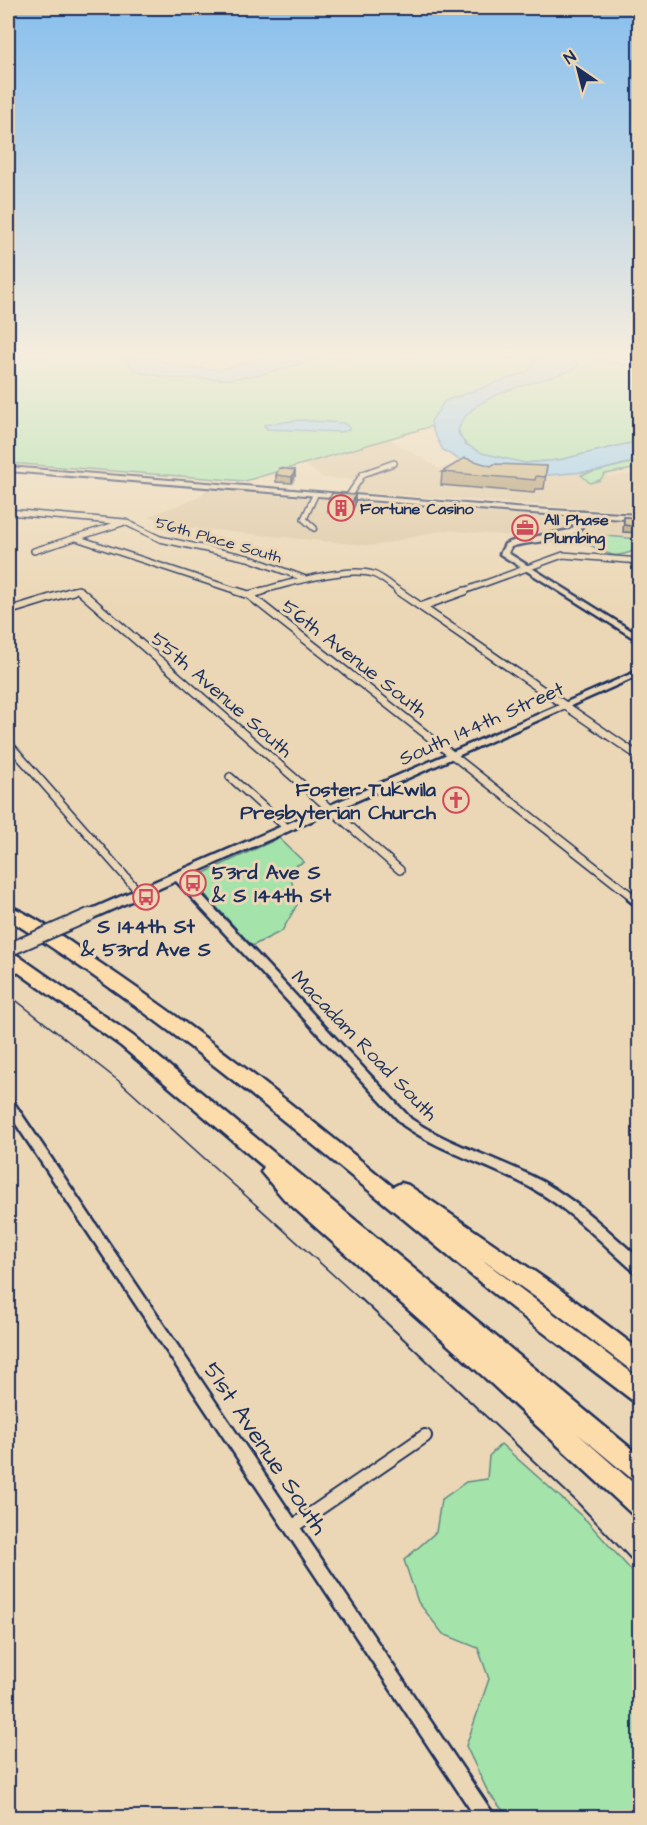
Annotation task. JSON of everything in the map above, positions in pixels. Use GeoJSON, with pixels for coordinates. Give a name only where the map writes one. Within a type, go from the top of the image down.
{"type":"FeatureCollection","features":[{"type":"Feature","properties":{"kind":"highway"},"geometry":{"type":"LineString","coordinates":[[8,912],[52,938],[160,1014],[306,1126],[476,1266],[639,1393]]}},
{"type":"Feature","properties":{"kind":"highway"},"geometry":{"type":"LineString","coordinates":[[8,957],[128,1041],[639,1471]]}},
{"type":"Feature","properties":{"kind":"highway"},"geometry":{"type":"LineString","coordinates":[[217,1115],[291,1193],[492,1370],[639,1506]]}},
{"type":"Feature","properties":{"kind":"highway"},"geometry":{"type":"LineString","coordinates":[[306,1126],[546,1292],[639,1364]]}},
{"type":"Feature","properties":{"kind":"main road"},"geometry":{"type":"LineString","coordinates":[[8,469],[315,495],[639,518]]}},
{"type":"Feature","properties":{"kind":"street"},"geometry":{"type":"LineString","coordinates":[[348,497],[363,474],[394,462]]}},
{"type":"Feature","properties":{"kind":"street"},"geometry":{"type":"LineString","coordinates":[[314,528],[304,519],[315,495]]}},
{"type":"Feature","properties":{"kind":"street"},"geometry":{"type":"LineString","coordinates":[[8,512],[125,522]]}},
{"type":"Feature","properties":{"kind":"street"},"geometry":{"type":"LineString","coordinates":[[581,514],[580,526],[573,531],[518,541],[508,546],[504,552],[526,569],[639,640]]}},
{"type":"Feature","properties":{"kind":"street"},"geometry":{"type":"LineString","coordinates":[[34,551],[125,522]]}},
{"type":"Feature","properties":{"kind":"street","name":"56th Place South"},"geometry":{"type":"LineString","coordinates":[[125,522],[160,539],[248,558],[308,580]]}},
{"type":"Feature","properties":{"kind":"street","name":"56th Avenue South"},"geometry":{"type":"LineString","coordinates":[[76,538],[249,596],[639,903]]}},
{"type":"Feature","properties":{"kind":"street"},"geometry":{"type":"LineString","coordinates":[[423,606],[558,556],[639,561]]}},
{"type":"Feature","properties":{"kind":"street"},"geometry":{"type":"LineString","coordinates":[[249,596],[280,584],[368,572],[381,577],[639,757]]}},
{"type":"Feature","properties":{"kind":"street"},"geometry":{"type":"LineString","coordinates":[[8,612],[78,589]]}},
{"type":"Feature","properties":{"kind":"street","name":"55th Avenue South"},"geometry":{"type":"LineString","coordinates":[[78,589],[400,870]]}},
{"type":"Feature","properties":{"kind":"street","name":"South 144th Street"},"geometry":{"type":"LineString","coordinates":[[8,950],[639,672]]}},
{"type":"Feature","properties":{"kind":"street"},"geometry":{"type":"LineString","coordinates":[[8,742],[139,892]]}},
{"type":"Feature","properties":{"kind":"street"},"geometry":{"type":"LineString","coordinates":[[230,777],[287,828]]}},
{"type":"Feature","properties":{"kind":"street","name":"Macadam Road South"},"geometry":{"type":"LineString","coordinates":[[178,876],[407,1122],[427,1137],[461,1154],[524,1178],[551,1194],[639,1268]]}},
{"type":"Feature","properties":{"kind":"street","name":"51st Avenue South"},"geometry":{"type":"LineString","coordinates":[[8,1103],[487,1818]]}},
{"type":"Feature","properties":{"kind":"street"},"geometry":{"type":"LineString","coordinates":[[292,1527],[425,1436]]}},
{"type":"Feature","properties":{"kind":"shaded area"},"geometry":{"type":"Polygon","coordinates":[[[370,443],[396,443],[440,469],[463,462],[576,474],[597,471],[609,477],[639,473],[639,512],[358,492],[362,480],[324,478],[303,463],[370,443]]]}},
{"type":"Feature","properties":{"kind":"shaded area"},"geometry":{"type":"Polygon","coordinates":[[[205,490],[568,519],[571,520],[572,527],[526,537],[445,530],[373,546],[183,527],[149,516],[200,497],[205,490]]]}},
{"type":"Feature","properties":{"kind":"shaded area"},"geometry":{"type":"Polygon","coordinates":[[[588,521],[639,523],[639,546],[549,539],[577,533],[588,521]]]}},
{"type":"Feature","properties":{"kind":"green space"},"geometry":{"type":"Polygon","coordinates":[[[8,443],[374,443],[245,481],[8,463],[8,443]]]}},
{"type":"Feature","properties":{"kind":"green space"},"geometry":{"type":"Polygon","coordinates":[[[466,443],[630,443],[559,460],[525,463],[491,457],[474,450],[466,443]]]}},
{"type":"Feature","properties":{"kind":"green space"},"geometry":{"type":"Polygon","coordinates":[[[639,461],[639,468],[605,474],[600,480],[590,483],[581,475],[639,461]]]}},
{"type":"Feature","properties":{"kind":"green space"},"geometry":{"type":"Polygon","coordinates":[[[583,534],[639,539],[639,549],[614,555],[578,541],[549,539],[583,534]]]}},
{"type":"Feature","properties":{"kind":"green space"},"geometry":{"type":"Polygon","coordinates":[[[279,838],[304,862],[288,869],[298,903],[282,931],[252,946],[191,879],[279,838]]]}},
{"type":"Feature","properties":{"kind":"green space"},"geometry":{"type":"Polygon","coordinates":[[[501,1444],[587,1521],[639,1579],[639,1817],[508,1817],[488,1792],[466,1746],[489,1679],[478,1648],[443,1634],[418,1602],[404,1560],[436,1532],[441,1500],[466,1482],[487,1479],[489,1456],[501,1444]]]}},
{"type":"Feature","properties":{"kind":"water"},"geometry":{"type":"Polygon","coordinates":[[[439,443],[464,443],[482,453],[525,463],[559,460],[630,443],[639,443],[639,460],[597,471],[535,476],[463,462],[443,450],[439,443]]]}},
{"type":"Feature","properties":{"kind":"building"},"geometry":{"type":"Polygon","coordinates":[[[465,458],[491,466],[494,464],[547,466],[545,477],[536,476],[535,480],[442,472],[465,458]]]}},
{"type":"Feature","properties":{"kind":"building"},"geometry":{"type":"Polygon","coordinates":[[[279,468],[295,470],[292,477],[276,475],[279,468]]]}},
{"type":"Feature","properties":{"kind":"building"},"geometry":{"type":"Polygon","coordinates":[[[332,493],[355,495],[351,505],[328,502],[332,493]]]}},
{"type":"Feature","properties":{"kind":"building"},"geometry":{"type":"Polygon","coordinates":[[[624,517],[639,518],[639,527],[624,525],[624,517]]]}},
{"type":"Feature","properties":{"kind":"tram line"},"geometry":{"type":"LineString","coordinates":[[8,994],[120,1082],[361,1300]]}},
{"type":"Feature","properties":{"kind":"tram line"},"geometry":{"type":"LineString","coordinates":[[360,1298],[575,1500],[640,1569]]}},
{"type":"Feature","properties":{"kind":"place","name":"Fortune Casino"},"geometry":{"type":"Point","coordinates":[341,508]}},
{"type":"Feature","properties":{"kind":"place","name":"All Phase Plumbing"},"geometry":{"type":"Point","coordinates":[525,528]}},
{"type":"Feature","properties":{"kind":"place","name":"Foster Tukwila Presbyterian Church"},"geometry":{"type":"Point","coordinates":[456,800]}},
{"type":"Feature","properties":{"kind":"place","name":"53rd Ave S & S 144th St"},"geometry":{"type":"Point","coordinates":[193,883]}},
{"type":"Feature","properties":{"kind":"place","name":"S 144th St & 53rd Ave S"},"geometry":{"type":"Point","coordinates":[146,897]}}]}
